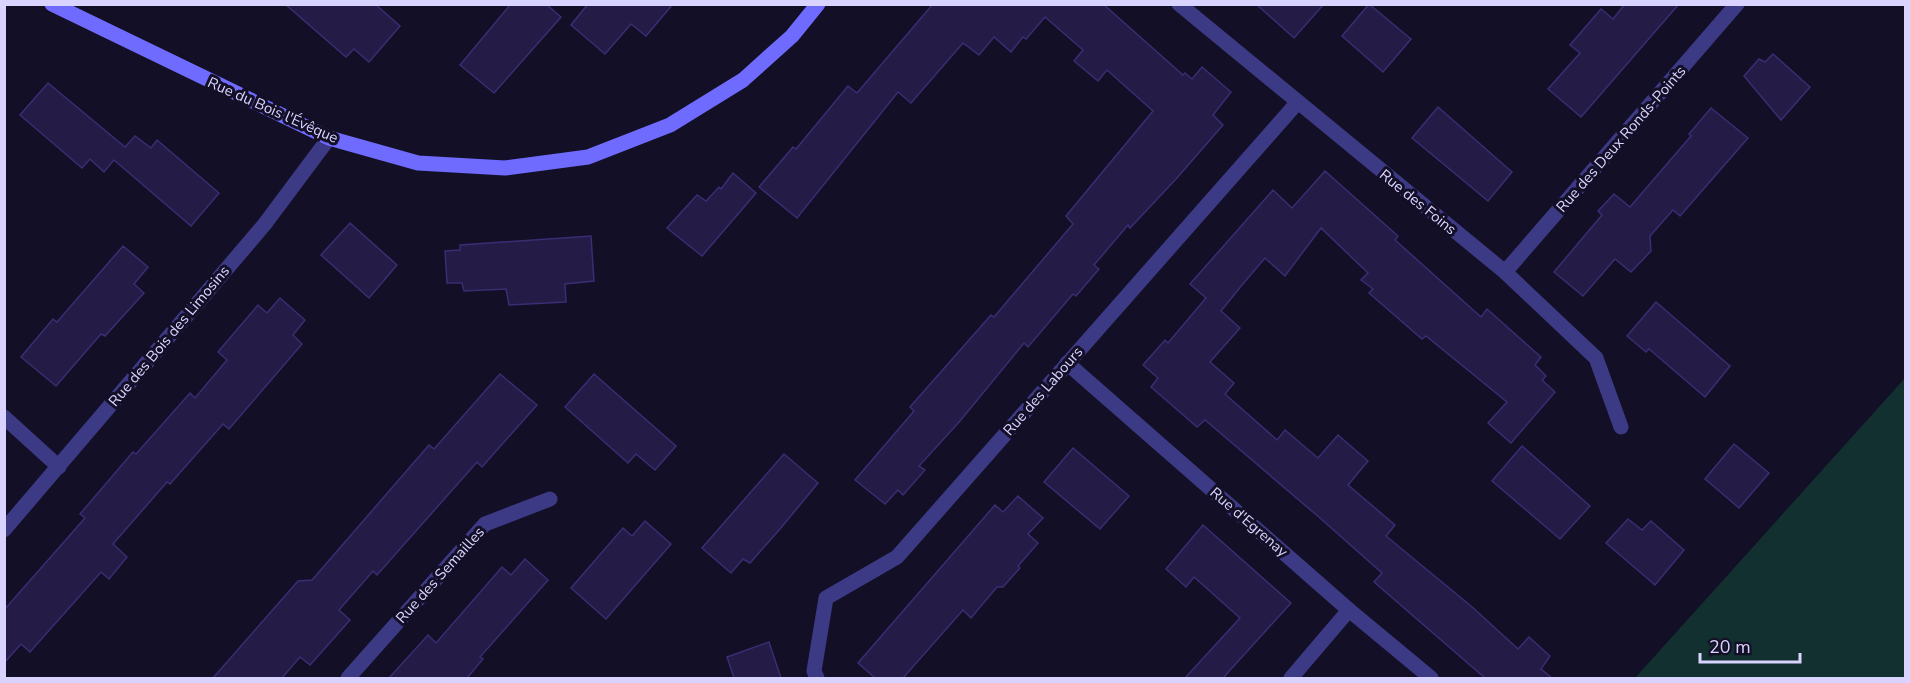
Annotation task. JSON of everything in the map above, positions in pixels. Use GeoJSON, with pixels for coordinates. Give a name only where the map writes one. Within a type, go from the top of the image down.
{"type":"FeatureCollection","features":[{"type":"Feature","properties":{"kind":"street","name":"Rue du Bois l'Évêque"},"geometry":{"type":"LineString","coordinates":[[52,4],[329,138],[418,163],[505,168],[588,157],[670,125],[743,80],[792,36],[818,4]]}},
{"type":"Feature","properties":{"kind":"street","name":"Rue des Foins"},"geometry":{"type":"LineString","coordinates":[[1179,4],[1505,272],[1596,358],[1621,427]]}},
{"type":"Feature","properties":{"kind":"street","name":"Rue des Deux Ronds-Points"},"geometry":{"type":"LineString","coordinates":[[1505,272],[1737,4]]}},
{"type":"Feature","properties":{"kind":"street","name":"Rue des Labours"},"geometry":{"type":"LineString","coordinates":[[817,678],[814,671],[826,598],[897,557],[1297,103]]}},
{"type":"Feature","properties":{"kind":"street","name":"Rue des Bois des Limosins"},"geometry":{"type":"LineString","coordinates":[[4,530],[264,225],[329,138]]}},
{"type":"Feature","properties":{"kind":"street","name":"Rue d'Egrenay"},"geometry":{"type":"LineString","coordinates":[[1067,363],[1349,610],[1431,678]]}},
{"type":"Feature","properties":{"kind":"street"},"geometry":{"type":"LineString","coordinates":[[4,417],[59,467]]}},
{"type":"Feature","properties":{"kind":"street","name":"Rue des Semailles"},"geometry":{"type":"LineString","coordinates":[[348,678],[485,524],[550,499]]}},
{"type":"Feature","properties":{"kind":"street"},"geometry":{"type":"LineString","coordinates":[[1291,678],[1349,610]]}},
{"type":"Feature","properties":{"kind":"green space"},"geometry":{"type":"Polygon","coordinates":[[[1905,378],[1905,678],[1635,678],[1905,378]]]}},
{"type":"Feature","properties":{"kind":"building"},"geometry":{"type":"Polygon","coordinates":[[[285,4],[375,4],[400,26],[369,62],[354,49],[346,57],[285,4]]]}},
{"type":"Feature","properties":{"kind":"building"},"geometry":{"type":"Polygon","coordinates":[[[511,4],[546,4],[561,17],[494,93],[460,65],[511,4]]]}},
{"type":"Feature","properties":{"kind":"building"},"geometry":{"type":"Polygon","coordinates":[[[588,4],[673,4],[646,36],[631,24],[605,54],[571,25],[588,4]]]}},
{"type":"Feature","properties":{"kind":"building"},"geometry":{"type":"Polygon","coordinates":[[[933,4],[1103,4],[1183,75],[1185,73],[1192,79],[1202,67],[1231,92],[1213,115],[1223,125],[1130,228],[1128,225],[1094,265],[1099,269],[1076,296],[1073,294],[1028,347],[1024,343],[960,421],[919,466],[925,470],[903,495],[898,490],[885,504],[855,480],[914,411],[910,407],[991,315],[994,317],[1073,224],[1066,216],[1153,111],[1107,70],[1098,81],[1074,61],[1083,50],[1045,17],[1026,39],[1023,37],[1011,52],[994,37],[979,55],[963,43],[911,103],[898,92],[797,218],[759,187],[793,147],[796,149],[848,86],[857,93],[933,4]]]}},
{"type":"Feature","properties":{"kind":"building"},"geometry":{"type":"Polygon","coordinates":[[[1256,4],[1324,4],[1294,38],[1256,4]]]}},
{"type":"Feature","properties":{"kind":"building"},"geometry":{"type":"Polygon","coordinates":[[[1369,4],[1411,39],[1383,72],[1342,36],[1369,4]]]}},
{"type":"Feature","properties":{"kind":"building"},"geometry":{"type":"Polygon","coordinates":[[[1625,4],[1679,4],[1581,117],[1548,89],[1580,53],[1570,45],[1601,9],[1613,19],[1625,4]]]}},
{"type":"Feature","properties":{"kind":"building"},"geometry":{"type":"Polygon","coordinates":[[[1773,54],[1810,87],[1781,120],[1744,76],[1759,59],[1765,62],[1773,54]]]}},
{"type":"Feature","properties":{"kind":"building"},"geometry":{"type":"Polygon","coordinates":[[[48,83],[125,147],[135,136],[151,148],[157,140],[219,193],[191,226],[114,160],[104,172],[90,159],[82,168],[20,115],[48,83]]]}},
{"type":"Feature","properties":{"kind":"building"},"geometry":{"type":"Polygon","coordinates":[[[1438,107],[1512,172],[1488,201],[1412,138],[1438,107]]]}},
{"type":"Feature","properties":{"kind":"building"},"geometry":{"type":"Polygon","coordinates":[[[1711,108],[1748,138],[1680,216],[1673,210],[1650,236],[1651,251],[1631,272],[1615,259],[1583,296],[1554,272],[1602,215],[1598,211],[1614,194],[1630,207],[1691,136],[1689,134],[1711,108]]]}},
{"type":"Feature","properties":{"kind":"building"},"geometry":{"type":"Polygon","coordinates":[[[1325,171],[1398,236],[1395,240],[1481,317],[1487,309],[1541,357],[1535,365],[1546,376],[1542,380],[1555,392],[1511,443],[1488,423],[1507,402],[1426,336],[1422,339],[1369,293],[1373,289],[1361,280],[1368,273],[1321,228],[1285,276],[1265,258],[1242,285],[1221,311],[1240,328],[1210,362],[1234,383],[1225,394],[1277,440],[1285,430],[1318,458],[1338,435],[1368,461],[1348,485],[1395,525],[1386,536],[1471,606],[1518,649],[1529,637],[1550,656],[1541,669],[1552,678],[1485,678],[1374,582],[1382,573],[1320,518],[1205,420],[1197,427],[1151,387],[1158,378],[1143,365],[1165,340],[1168,343],[1206,298],[1190,284],[1273,190],[1292,208],[1325,171]]]}},
{"type":"Feature","properties":{"kind":"building"},"geometry":{"type":"Polygon","coordinates":[[[733,173],[756,193],[702,256],[667,228],[697,195],[706,201],[719,187],[721,189],[733,173]]]}},
{"type":"Feature","properties":{"kind":"building"},"geometry":{"type":"Polygon","coordinates":[[[350,223],[397,265],[369,298],[321,255],[350,223]]]}},
{"type":"Feature","properties":{"kind":"building"},"geometry":{"type":"Polygon","coordinates":[[[591,236],[594,281],[565,284],[566,302],[509,305],[506,289],[464,291],[462,283],[447,283],[445,251],[460,250],[460,245],[591,236]]]}},
{"type":"Feature","properties":{"kind":"building"},"geometry":{"type":"Polygon","coordinates":[[[123,246],[148,267],[134,284],[144,293],[105,336],[101,334],[56,386],[21,357],[53,319],[57,322],[123,246]]]}},
{"type":"Feature","properties":{"kind":"building"},"geometry":{"type":"Polygon","coordinates":[[[280,298],[305,320],[293,335],[302,344],[229,429],[223,424],[170,484],[167,482],[113,544],[127,557],[109,579],[101,572],[30,652],[21,644],[4,663],[4,610],[85,518],[80,514],[133,452],[136,454],[190,393],[195,398],[227,360],[218,352],[258,305],[267,313],[280,298]]]}},
{"type":"Feature","properties":{"kind":"building"},"geometry":{"type":"Polygon","coordinates":[[[1656,302],[1730,366],[1705,397],[1649,349],[1646,352],[1627,336],[1656,302]]]}},
{"type":"Feature","properties":{"kind":"building"},"geometry":{"type":"Polygon","coordinates":[[[500,374],[537,405],[482,467],[477,462],[377,575],[373,571],[339,610],[350,620],[310,665],[300,657],[282,678],[213,678],[298,581],[312,580],[429,445],[434,449],[500,374]]]}},
{"type":"Feature","properties":{"kind":"building"},"geometry":{"type":"Polygon","coordinates":[[[594,374],[676,446],[655,470],[636,454],[628,463],[565,407],[594,374]]]}},
{"type":"Feature","properties":{"kind":"building"},"geometry":{"type":"Polygon","coordinates":[[[1734,444],[1769,473],[1739,508],[1705,479],[1734,444]]]}},
{"type":"Feature","properties":{"kind":"building"},"geometry":{"type":"Polygon","coordinates":[[[1522,446],[1590,506],[1560,539],[1492,481],[1522,446]]]}},
{"type":"Feature","properties":{"kind":"building"},"geometry":{"type":"Polygon","coordinates":[[[1073,448],[1129,496],[1100,529],[1044,482],[1073,448]]]}},
{"type":"Feature","properties":{"kind":"building"},"geometry":{"type":"Polygon","coordinates":[[[784,454],[818,483],[750,563],[743,559],[731,573],[702,548],[784,454]]]}},
{"type":"Feature","properties":{"kind":"building"},"geometry":{"type":"Polygon","coordinates":[[[1018,496],[1043,518],[1028,534],[1038,543],[1018,566],[1020,568],[1003,587],[997,587],[971,618],[963,610],[903,678],[875,678],[858,663],[995,505],[1003,512],[1018,496]]]}},
{"type":"Feature","properties":{"kind":"building"},"geometry":{"type":"Polygon","coordinates":[[[1628,519],[1642,530],[1651,521],[1684,550],[1655,585],[1606,543],[1628,519]]]}},
{"type":"Feature","properties":{"kind":"building"},"geometry":{"type":"Polygon","coordinates":[[[645,521],[671,544],[606,619],[571,588],[623,528],[632,536],[645,521]]]}},
{"type":"Feature","properties":{"kind":"building"},"geometry":{"type":"Polygon","coordinates":[[[1203,525],[1291,603],[1223,678],[1185,678],[1240,618],[1194,577],[1186,587],[1166,569],[1203,525]]]}},
{"type":"Feature","properties":{"kind":"building"},"geometry":{"type":"Polygon","coordinates":[[[525,559],[548,580],[480,657],[483,659],[467,678],[389,678],[428,635],[436,643],[502,567],[511,575],[525,559]]]}},
{"type":"Feature","properties":{"kind":"building"},"geometry":{"type":"Polygon","coordinates":[[[769,642],[781,678],[734,678],[727,657],[769,642]]]}}]}
